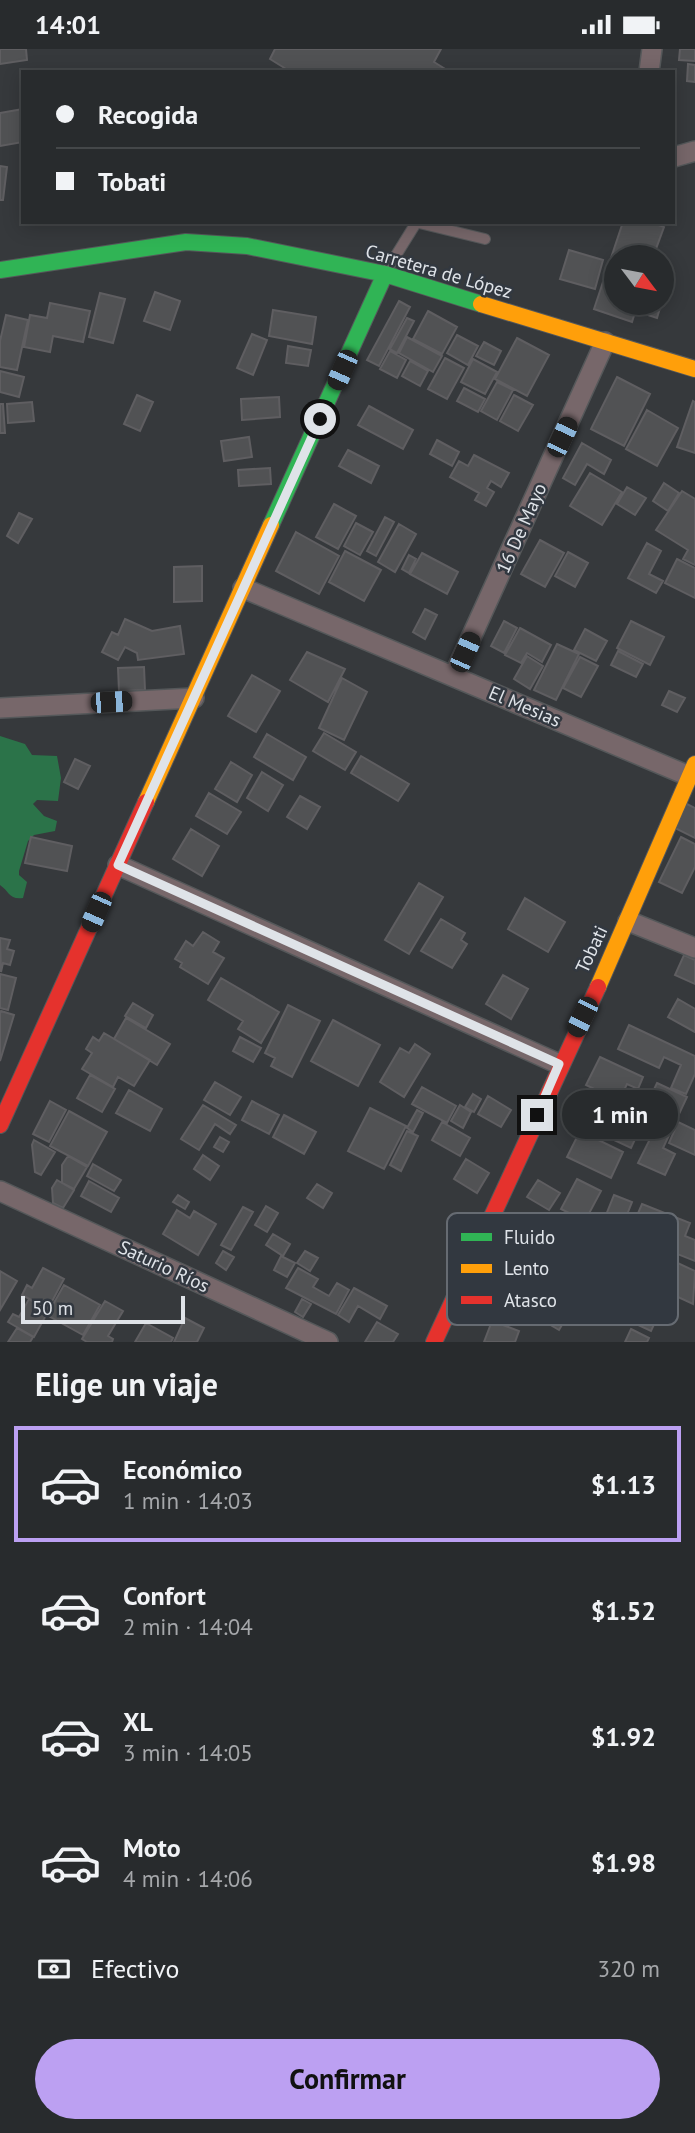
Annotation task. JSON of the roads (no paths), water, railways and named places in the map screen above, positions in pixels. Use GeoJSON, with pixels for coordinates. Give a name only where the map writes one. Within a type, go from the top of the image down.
{"type":"FeatureCollection","features":[{"type":"Feature","properties":{"kind":"street"},"geometry":{"type":"LineString","coordinates":[[649,70],[653,49]]}},
{"type":"Feature","properties":{"kind":"street"},"geometry":{"type":"LineString","coordinates":[[675,157],[695,151]]}},
{"type":"Feature","properties":{"kind":"street","name":"Carretera de López"},"geometry":{"type":"LineString","coordinates":[[0,270],[186,242],[247,247],[385,274],[695,369]]}},
{"type":"Feature","properties":{"kind":"street"},"geometry":{"type":"LineString","coordinates":[[0,1125],[385,274]]}},
{"type":"Feature","properties":{"kind":"street","name":"16 De Mayo"},"geometry":{"type":"LineString","coordinates":[[454,675],[605,342]]}},
{"type":"Feature","properties":{"kind":"street","name":"El Mesias"},"geometry":{"type":"LineString","coordinates":[[243,588],[692,770]]}},
{"type":"Feature","properties":{"kind":"street"},"geometry":{"type":"LineString","coordinates":[[0,708],[194,698]]}},
{"type":"Feature","properties":{"kind":"street","name":"Tobati"},"geometry":{"type":"LineString","coordinates":[[492,1213],[559,1064],[628,921],[692,770]]}},
{"type":"Feature","properties":{"kind":"street"},"geometry":{"type":"LineString","coordinates":[[118,865],[559,1064]]}},
{"type":"Feature","properties":{"kind":"street"},"geometry":{"type":"LineString","coordinates":[[628,921],[695,949]]}},
{"type":"Feature","properties":{"kind":"street","name":"Saturio Ríos"},"geometry":{"type":"LineString","coordinates":[[0,1191],[328,1342]]}},
{"type":"Feature","properties":{"kind":"street","name":"Tobati"},"geometry":{"type":"LineString","coordinates":[[434,1342],[447,1313]]}},
{"type":"Feature","properties":{"kind":"lane"},"geometry":{"type":"LineString","coordinates":[[385,274],[414,224]]}},
{"type":"Feature","properties":{"kind":"lane"},"geometry":{"type":"LineString","coordinates":[[419,224],[485,239]]}}]}
